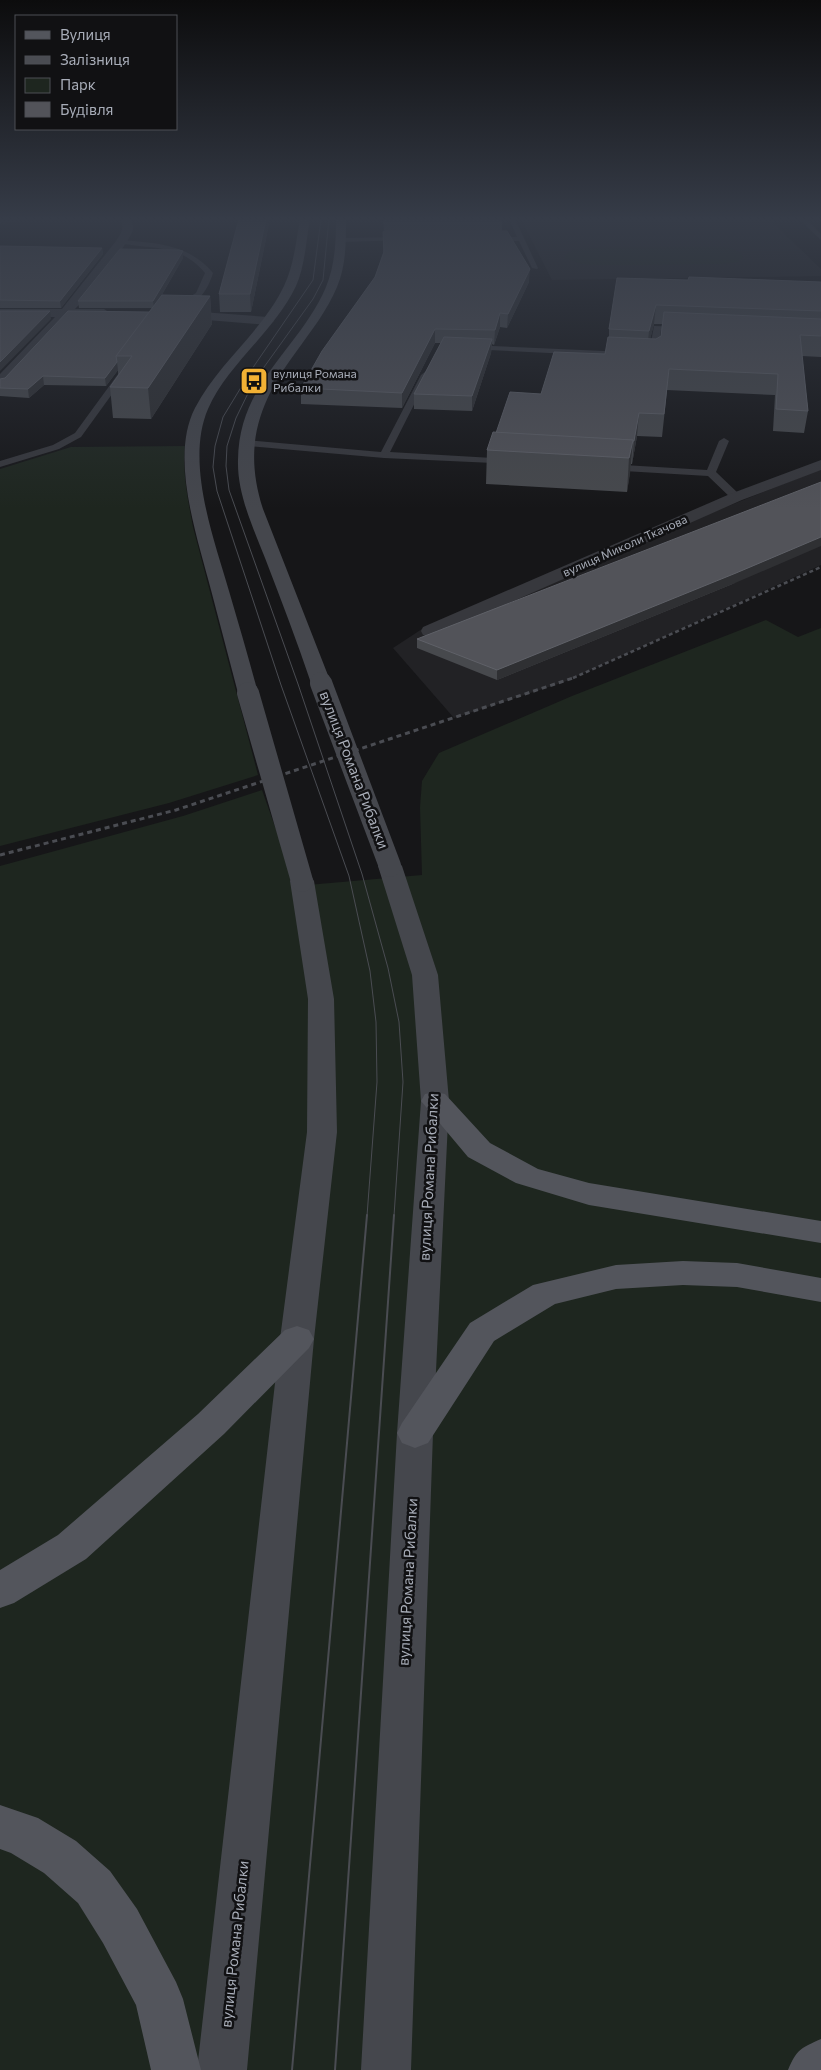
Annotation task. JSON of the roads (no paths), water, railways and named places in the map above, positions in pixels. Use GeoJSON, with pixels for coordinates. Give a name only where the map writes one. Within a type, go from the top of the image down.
{"type":"FeatureCollection","features":[{"type":"Feature","properties":{"kind":"main road","name":"вулиця Романа Рибалки"},"geometry":{"type":"LineString","coordinates":[[222,2070],[297,1339],[322,1132],[321,998],[302,881],[202,526],[193,473],[192,445],[200,410],[223,376],[271,316]]}},
{"type":"Feature","properties":{"kind":"main road","name":"вулиця Романа Рибалки"},"geometry":{"type":"LineString","coordinates":[[314,316],[261,395],[250,426],[247,443],[247,479],[257,515],[390,866],[426,975],[435,1101],[414,1433],[386,2070]]}},
{"type":"Feature","properties":{"kind":"main road"},"geometry":{"type":"LineString","coordinates":[[435,1101],[479,1150],[528,1176],[589,1194],[821,1232]]}},
{"type":"Feature","properties":{"kind":"main road"},"geometry":{"type":"LineString","coordinates":[[414,1433],[482,1332],[545,1294],[616,1277],[683,1273],[737,1275],[821,1290]]}},
{"type":"Feature","properties":{"kind":"main road"},"geometry":{"type":"LineString","coordinates":[[0,1591],[72,1548],[211,1424],[297,1339]]}},
{"type":"Feature","properties":{"kind":"main road"},"geometry":{"type":"LineString","coordinates":[[0,1827],[22,1834],[60,1857],[94,1887],[120,1926],[159,1999],[176,2070]]}},
{"type":"Feature","properties":{"kind":"main road"},"geometry":{"type":"LineString","coordinates":[[814,2070],[821,2064]]}},
{"type":"Feature","properties":{"kind":"street"},"geometry":{"type":"LineString","coordinates":[[0,382],[64,316]]}},
{"type":"Feature","properties":{"kind":"street"},"geometry":{"type":"LineString","coordinates":[[189,316],[268,321]]}},
{"type":"Feature","properties":{"kind":"street","name":"вулиця Миколи Ткачова"},"geometry":{"type":"LineString","coordinates":[[430,631],[736,497],[821,465]]}},
{"type":"Feature","properties":{"kind":"lane"},"geometry":{"type":"LineString","coordinates":[[460,347],[653,356],[657,328],[696,330]]}},
{"type":"Feature","properties":{"kind":"lane"},"geometry":{"type":"LineString","coordinates":[[384,455],[432,363]]}},
{"type":"Feature","properties":{"kind":"lane"},"geometry":{"type":"LineString","coordinates":[[0,464],[56,447],[78,435],[130,365]]}},
{"type":"Feature","properties":{"kind":"lane"},"geometry":{"type":"LineString","coordinates":[[711,473],[724,441]]}},
{"type":"Feature","properties":{"kind":"lane"},"geometry":{"type":"LineString","coordinates":[[247,443],[384,455],[523,462]]}},
{"type":"Feature","properties":{"kind":"lane"},"geometry":{"type":"LineString","coordinates":[[602,467],[711,473],[736,497]]}},
{"type":"Feature","properties":{"kind":"tram line"},"geometry":{"type":"LineString","coordinates":[[289,316],[254,366],[223,417],[215,446],[213,467],[217,491],[281,685],[349,876],[370,971],[376,1022],[377,1082],[367,1216]]}},
{"type":"Feature","properties":{"kind":"tram line"},"geometry":{"type":"LineString","coordinates":[[301,316],[254,381],[236,418],[227,446],[226,466],[229,490],[298,684],[362,874],[388,968],[399,1022],[403,1082],[394,1216]]}},
{"type":"Feature","properties":{"kind":"tram line"},"geometry":{"type":"LineString","coordinates":[[292,2070],[367,1215]]}},
{"type":"Feature","properties":{"kind":"tram line"},"geometry":{"type":"LineString","coordinates":[[335,2070],[394,1215]]}},
{"type":"Feature","properties":{"kind":"railway"},"geometry":{"type":"LineString","coordinates":[[573,678],[821,567]]}},
{"type":"Feature","properties":{"kind":"railway"},"geometry":{"type":"LineString","coordinates":[[0,855],[176,810],[573,678]]}},
{"type":"Feature","properties":{"kind":"place","name":"вулиця Романа Рибалки"},"geometry":{"type":"Point","coordinates":[254,381]}}]}
